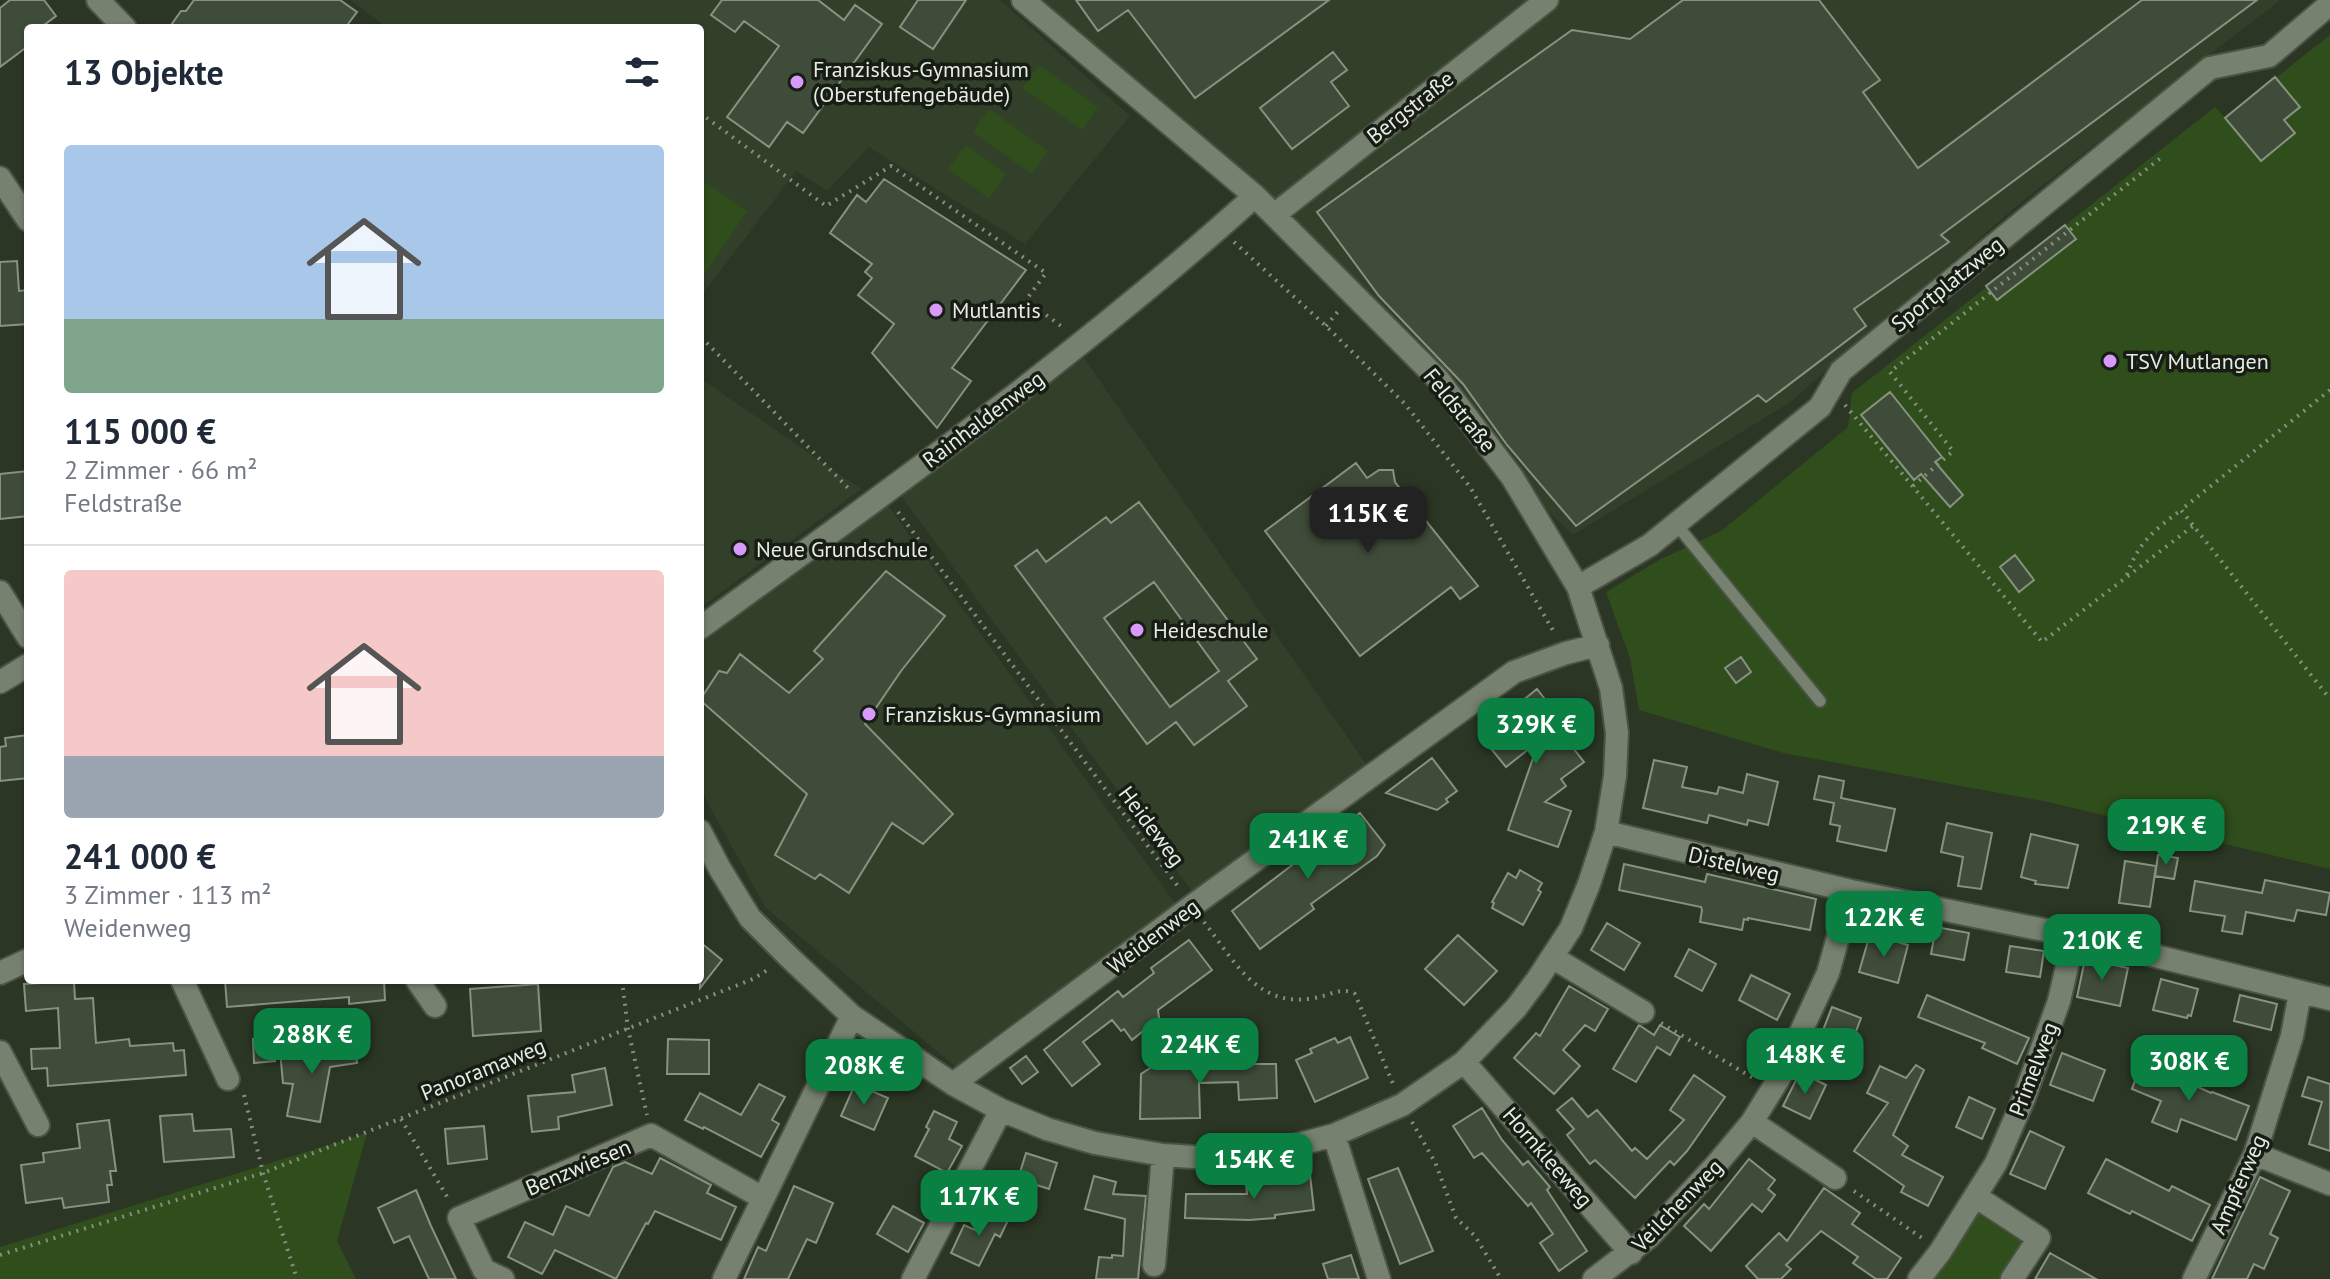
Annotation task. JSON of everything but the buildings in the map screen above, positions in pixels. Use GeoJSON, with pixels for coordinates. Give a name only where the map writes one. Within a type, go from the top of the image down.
{"type":"FeatureCollection","features":[{"type":"Feature","properties":{"kind":"street"},"geometry":{"type":"LineString","coordinates":[[98,0],[121,24]]}},
{"type":"Feature","properties":{"kind":"street","name":"Feldstraße"},"geometry":{"type":"LineString","coordinates":[[704,839],[750,918],[789,957],[852,1016],[953,1084],[1001,1110],[1047,1129],[1095,1143],[1193,1157],[1274,1151],[1334,1135],[1402,1105],[1464,1062],[1516,1008],[1571,928],[1589,884],[1606,832],[1615,776],[1617,733],[1611,688],[1578,587],[1512,477],[1438,379],[1255,196],[1023,0]]}},
{"type":"Feature","properties":{"kind":"street","name":"Bergstraße"},"geometry":{"type":"LineString","coordinates":[[1274,215],[1547,0]]}},
{"type":"Feature","properties":{"kind":"street","name":"Sportplatzweg"},"geometry":{"type":"LineString","coordinates":[[1578,587],[1650,545],[1820,407],[1841,371],[2210,68],[2269,56],[2330,4]]}},
{"type":"Feature","properties":{"kind":"street"},"geometry":{"type":"LineString","coordinates":[[0,178],[24,214]]}},
{"type":"Feature","properties":{"kind":"street","name":"Rainhaldenweg"},"geometry":{"type":"LineString","coordinates":[[704,625],[885,494],[1083,342],[1255,196]]}},
{"type":"Feature","properties":{"kind":"street"},"geometry":{"type":"LineString","coordinates":[[0,592],[24,631]]}},
{"type":"Feature","properties":{"kind":"street","name":"Weidenweg"},"geometry":{"type":"LineString","coordinates":[[953,1084],[1514,672],[1598,645]]}},
{"type":"Feature","properties":{"kind":"street"},"geometry":{"type":"LineString","coordinates":[[0,682],[24,667]]}},
{"type":"Feature","properties":{"kind":"street","name":"Distelweg"},"geometry":{"type":"LineString","coordinates":[[1606,832],[1851,891],[2074,936],[2330,999]]}},
{"type":"Feature","properties":{"kind":"street","name":"Veilchenweg"},"geometry":{"type":"LineString","coordinates":[[1594,1279],[1649,1237],[1707,1176],[1752,1122],[1781,1075],[1828,973],[1851,891]]}},
{"type":"Feature","properties":{"kind":"street","name":"Primelweg"},"geometry":{"type":"LineString","coordinates":[[1919,1279],[1940,1252],[1996,1163],[2024,1098],[2059,1001],[2074,936]]}},
{"type":"Feature","properties":{"kind":"street"},"geometry":{"type":"LineString","coordinates":[[1552,957],[1643,1012]]}},
{"type":"Feature","properties":{"kind":"street"},"geometry":{"type":"LineString","coordinates":[[0,973],[24,962]]}},
{"type":"Feature","properties":{"kind":"street"},"geometry":{"type":"LineString","coordinates":[[184,984],[228,1079]]}},
{"type":"Feature","properties":{"kind":"street"},"geometry":{"type":"LineString","coordinates":[[420,984],[435,1006]]}},
{"type":"Feature","properties":{"kind":"street","name":"Ampferweg"},"geometry":{"type":"LineString","coordinates":[[2194,1279],[2255,1154],[2292,1036],[2300,993]]}},
{"type":"Feature","properties":{"kind":"street"},"geometry":{"type":"LineString","coordinates":[[724,1279],[852,1016]]}},
{"type":"Feature","properties":{"kind":"street"},"geometry":{"type":"LineString","coordinates":[[0,1052],[38,1125]]}},
{"type":"Feature","properties":{"kind":"street","name":"Hornkleeweg"},"geometry":{"type":"LineString","coordinates":[[1464,1062],[1631,1253]]}},
{"type":"Feature","properties":{"kind":"street"},"geometry":{"type":"LineString","coordinates":[[913,1279],[1001,1110]]}},
{"type":"Feature","properties":{"kind":"street"},"geometry":{"type":"LineString","coordinates":[[1752,1122],[1835,1178]]}},
{"type":"Feature","properties":{"kind":"street","name":"Benzwiesen"},"geometry":{"type":"LineString","coordinates":[[459,1218],[651,1135],[763,1198]]}},
{"type":"Feature","properties":{"kind":"street"},"geometry":{"type":"LineString","coordinates":[[1334,1135],[1379,1279]]}},
{"type":"Feature","properties":{"kind":"street"},"geometry":{"type":"LineString","coordinates":[[2255,1154],[2330,1184]]}},
{"type":"Feature","properties":{"kind":"street"},"geometry":{"type":"LineString","coordinates":[[1154,1265],[1163,1155]]}},
{"type":"Feature","properties":{"kind":"street"},"geometry":{"type":"LineString","coordinates":[[1975,1196],[2039,1238],[2012,1279]]}},
{"type":"Feature","properties":{"kind":"street"},"geometry":{"type":"LineString","coordinates":[[459,1218],[484,1270],[503,1279]]}},
{"type":"Feature","properties":{"kind":"lane"},"geometry":{"type":"LineString","coordinates":[[1676,524],[1820,701]]}},
{"type":"Feature","properties":{"kind":"path"},"geometry":{"type":"LineString","coordinates":[[704,116],[826,206],[891,166],[1046,273],[1026,300],[1083,342]]}},
{"type":"Feature","properties":{"kind":"path"},"geometry":{"type":"LineString","coordinates":[[1913,486],[1953,451],[1890,372],[2162,157]]}},
{"type":"Feature","properties":{"kind":"path"},"geometry":{"type":"LineString","coordinates":[[1219,228],[1405,404],[1470,487],[1566,653]]}},
{"type":"Feature","properties":{"kind":"path"},"geometry":{"type":"LineString","coordinates":[[704,340],[867,507]]}},
{"type":"Feature","properties":{"kind":"path"},"geometry":{"type":"LineString","coordinates":[[1831,387],[2042,642],[2193,526]]}},
{"type":"Feature","properties":{"kind":"path"},"geometry":{"type":"LineString","coordinates":[[2126,577],[2140,546],[2151,533],[2330,390]]}},
{"type":"Feature","properties":{"kind":"path","name":"Heideweg"},"geometry":{"type":"LineString","coordinates":[[885,494],[1250,980],[1278,998],[1295,1000],[1324,996],[1339,990],[1355,994],[1402,1105],[1435,1162],[1456,1218],[1475,1236],[1501,1279]]}},
{"type":"Feature","properties":{"kind":"path"},"geometry":{"type":"LineString","coordinates":[[2181,510],[2330,699]]}},
{"type":"Feature","properties":{"kind":"path","name":"Panoramaweg"},"geometry":{"type":"LineString","coordinates":[[0,1255],[263,1173],[753,979],[789,957]]}},
{"type":"Feature","properties":{"kind":"path"},"geometry":{"type":"LineString","coordinates":[[622,984],[628,1029],[651,1135]]}},
{"type":"Feature","properties":{"kind":"path"},"geometry":{"type":"LineString","coordinates":[[1643,1012],[1772,1090]]}},
{"type":"Feature","properties":{"kind":"path"},"geometry":{"type":"LineString","coordinates":[[228,1079],[244,1095],[263,1173],[297,1279]]}},
{"type":"Feature","properties":{"kind":"path"},"geometry":{"type":"LineString","coordinates":[[401,1119],[459,1218]]}},
{"type":"Feature","properties":{"kind":"path"},"geometry":{"type":"LineString","coordinates":[[1835,1178],[1940,1252]]}},
{"type":"Feature","properties":{"kind":"shaded area"},"geometry":{"type":"Polygon","coordinates":[[[351,0],[1000,0],[1130,116],[1025,244],[869,147],[827,191],[796,171],[704,293],[704,24],[382,24],[351,0]]]}},
{"type":"Feature","properties":{"kind":"shaded area"},"geometry":{"type":"Polygon","coordinates":[[[1023,0],[2280,0],[2025,199],[1789,403],[1573,535],[1512,477],[1352,294],[1023,0]]]}},
{"type":"Feature","properties":{"kind":"shaded area","name":"Heideschule"},"geometry":{"type":"Polygon","coordinates":[[[1084,358],[1366,764],[1194,894],[901,496],[1084,358]]]}},
{"type":"Feature","properties":{"kind":"shaded area","name":"Neue Grundschule"},"geometry":{"type":"Polygon","coordinates":[[[704,381],[861,489],[704,605],[704,381]]]}},
{"type":"Feature","properties":{"kind":"shaded area","name":"Franziskus-Gymnasium"},"geometry":{"type":"Polygon","coordinates":[[[887,504],[1177,906],[956,1067],[766,908],[704,796],[704,636],[887,504]]]}},
{"type":"Feature","properties":{"kind":"green space"},"geometry":{"type":"Polygon","coordinates":[[[2330,35],[2330,869],[2048,802],[1783,753],[1639,710],[1630,658],[1606,592],[1659,560],[1721,531],[1848,427],[1852,393],[2215,107],[2225,118],[2330,35]]]}},
{"type":"Feature","properties":{"kind":"green space"},"geometry":{"type":"Polygon","coordinates":[[[1039,65],[1098,107],[1082,130],[1022,88],[1039,65]]]}},
{"type":"Feature","properties":{"kind":"green space"},"geometry":{"type":"Polygon","coordinates":[[[989,109],[1048,151],[1032,174],[973,132],[989,109]]]}},
{"type":"Feature","properties":{"kind":"green space"},"geometry":{"type":"Polygon","coordinates":[[[966,145],[1006,174],[989,198],[948,169],[966,145]]]}},
{"type":"Feature","properties":{"kind":"green space"},"geometry":{"type":"Polygon","coordinates":[[[704,182],[747,211],[704,275],[704,182]]]}},
{"type":"Feature","properties":{"kind":"green space"},"geometry":{"type":"Polygon","coordinates":[[[367,1133],[337,1241],[356,1279],[0,1279],[0,1247],[367,1133]]]}},
{"type":"Feature","properties":{"kind":"green space"},"geometry":{"type":"Polygon","coordinates":[[[1980,1210],[2024,1240],[1998,1279],[1934,1279],[1980,1210]]]}},
{"type":"Feature","properties":{"kind":"place","name":"Franziskus-Gymnasium (Oberstufengebäude)"},"geometry":{"type":"Point","coordinates":[797,82]}},
{"type":"Feature","properties":{"kind":"place","name":"Mutlantis"},"geometry":{"type":"Point","coordinates":[936,310]}},
{"type":"Feature","properties":{"kind":"place","name":"TSV Mutlangen"},"geometry":{"type":"Point","coordinates":[2110,361]}},
{"type":"Feature","properties":{"kind":"place","name":"Neue Grundschule"},"geometry":{"type":"Point","coordinates":[740,549]}},
{"type":"Feature","properties":{"kind":"place","name":"Heideschule"},"geometry":{"type":"Point","coordinates":[1137,630]}},
{"type":"Feature","properties":{"kind":"place","name":"Franziskus-Gymnasium"},"geometry":{"type":"Point","coordinates":[869,714]}}]}
